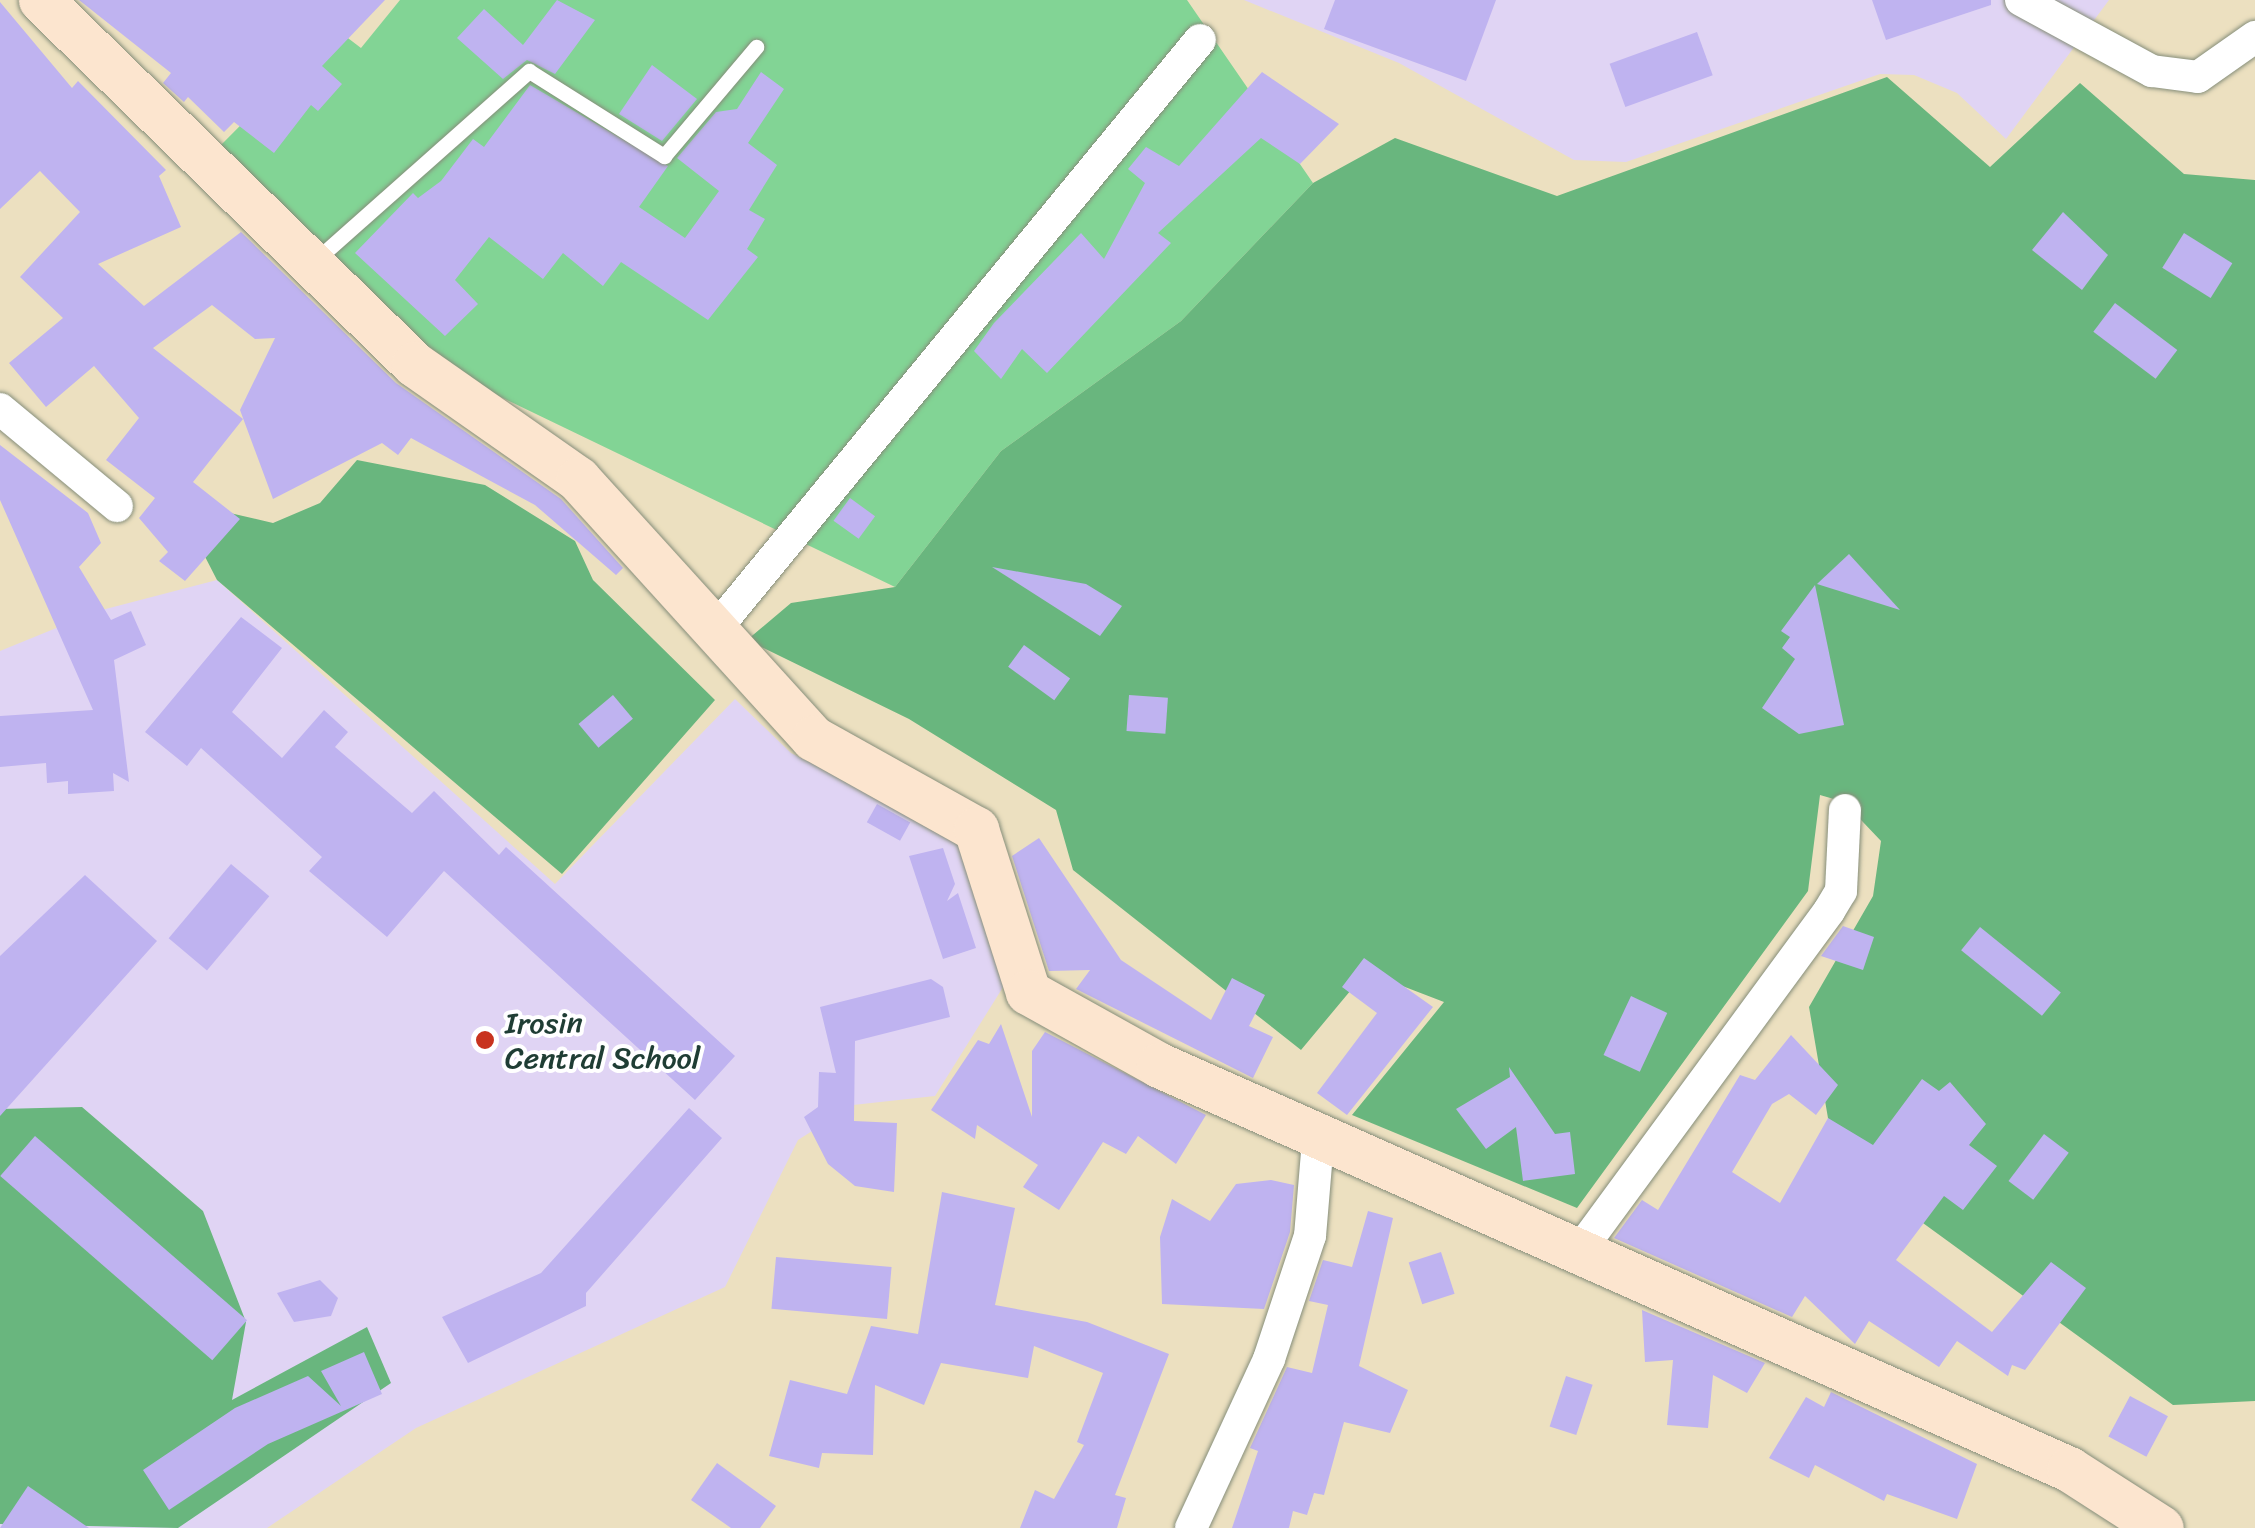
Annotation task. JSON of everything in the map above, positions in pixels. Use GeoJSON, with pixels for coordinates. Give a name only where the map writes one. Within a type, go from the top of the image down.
{"type":"FeatureCollection","features":[{"type":"Feature","properties":{"kind":"street"},"geometry":{"type":"LineString","coordinates":[[41,0],[414,364],[554,456],[813,738],[976,829],[1028,992],[1159,1065],[1319,1130],[2069,1469],[2162,1528]]}},
{"type":"Feature","properties":{"kind":"street"},"geometry":{"type":"LineString","coordinates":[[2020,0],[2057,11],[2152,71],[2198,77],[2255,37]]}},
{"type":"Feature","properties":{"kind":"street"},"geometry":{"type":"LineString","coordinates":[[714,631],[1200,40]]}},
{"type":"Feature","properties":{"kind":"street"},"geometry":{"type":"LineString","coordinates":[[0,409],[117,506]]}},
{"type":"Feature","properties":{"kind":"street"},"geometry":{"type":"LineString","coordinates":[[1580,1250],[1830,911],[1841,891],[1845,810]]}},
{"type":"Feature","properties":{"kind":"street"},"geometry":{"type":"LineString","coordinates":[[1191,1528],[1270,1359],[1310,1236],[1319,1130]]}},
{"type":"Feature","properties":{"kind":"lane"},"geometry":{"type":"LineString","coordinates":[[310,266],[530,71],[664,156],[756,47]]}},
{"type":"Feature","properties":{"kind":"shaded area"},"geometry":{"type":"Polygon","coordinates":[[[1244,0],[2109,0],[2006,139],[1957,93],[1914,75],[1880,74],[1626,162],[1574,160],[1399,63],[1244,0]]]}},
{"type":"Feature","properties":{"kind":"shaded area","name":"Irosin Central School"},"geometry":{"type":"Polygon","coordinates":[[[217,580],[555,884],[735,699],[791,753],[963,838],[1005,984],[935,1096],[853,1105],[798,1140],[725,1287],[416,1428],[267,1528],[0,1528],[0,651],[98,611],[217,580]]]}},
{"type":"Feature","properties":{"kind":"green space"},"geometry":{"type":"Polygon","coordinates":[[[400,0],[1187,0],[1313,183],[1181,321],[1001,451],[895,587],[480,387],[412,335],[221,145],[336,29],[361,48],[400,0]]]}},
{"type":"Feature","properties":{"kind":"green space"},"geometry":{"type":"Polygon","coordinates":[[[1887,77],[1990,167],[2080,83],[2184,174],[2255,180],[2255,1401],[2173,1405],[1835,1159],[1809,1007],[1873,896],[1881,841],[1844,802],[1820,795],[1808,891],[1577,1208],[1352,1115],[1444,1002],[1366,972],[1301,1050],[1073,870],[1056,810],[909,719],[747,640],[791,603],[895,587],[1001,451],[1181,321],[1313,183],[1395,138],[1557,196],[1887,77]]]}},
{"type":"Feature","properties":{"kind":"green space"},"geometry":{"type":"Polygon","coordinates":[[[357,460],[485,485],[575,541],[593,580],[715,700],[562,874],[217,580],[199,545],[230,513],[273,523],[320,503],[357,460]]]}},
{"type":"Feature","properties":{"kind":"green space"},"geometry":{"type":"Polygon","coordinates":[[[82,1107],[203,1211],[246,1322],[232,1400],[367,1327],[391,1383],[178,1528],[0,1524],[0,1109],[82,1107]]]}},
{"type":"Feature","properties":{"kind":"building"},"geometry":{"type":"Polygon","coordinates":[[[79,0],[385,0],[322,66],[342,84],[318,111],[311,105],[274,153],[234,122],[224,132],[188,97],[184,102],[163,83],[171,73],[79,0]]]}},
{"type":"Feature","properties":{"kind":"building"},"geometry":{"type":"Polygon","coordinates":[[[557,0],[595,20],[555,74],[527,60],[503,79],[457,38],[484,9],[523,45],[557,0]]]}},
{"type":"Feature","properties":{"kind":"building"},"geometry":{"type":"Polygon","coordinates":[[[1335,0],[1496,0],[1466,81],[1324,29],[1335,0]]]}},
{"type":"Feature","properties":{"kind":"building"},"geometry":{"type":"Polygon","coordinates":[[[1872,0],[1991,0],[1991,5],[1886,40],[1872,0]]]}},
{"type":"Feature","properties":{"kind":"building"},"geometry":{"type":"Polygon","coordinates":[[[0,2],[72,88],[78,81],[166,170],[159,176],[181,227],[98,264],[144,306],[241,232],[396,383],[561,499],[623,568],[616,575],[535,505],[411,438],[398,455],[382,443],[273,499],[240,410],[275,338],[255,339],[212,305],[153,348],[243,419],[193,482],[240,519],[185,581],[159,561],[168,552],[139,518],[155,498],[106,460],[139,418],[94,366],[46,407],[9,363],[63,318],[20,277],[80,212],[40,171],[0,209],[0,2]]]}},
{"type":"Feature","properties":{"kind":"building"},"geometry":{"type":"Polygon","coordinates":[[[1697,32],[1713,75],[1625,107],[1610,64],[1697,32]]]}},
{"type":"Feature","properties":{"kind":"building"},"geometry":{"type":"Polygon","coordinates":[[[652,65],[697,99],[662,141],[619,114],[652,65]]]}},
{"type":"Feature","properties":{"kind":"building"},"geometry":{"type":"Polygon","coordinates":[[[761,72],[784,89],[748,143],[777,165],[749,210],[765,219],[747,249],[758,257],[708,320],[621,262],[603,286],[563,253],[543,279],[489,237],[455,280],[478,304],[445,336],[355,253],[413,193],[418,198],[441,181],[473,139],[484,147],[530,85],[668,166],[639,207],[685,238],[719,191],[677,158],[716,112],[737,109],[761,72]]]}},
{"type":"Feature","properties":{"kind":"building"},"geometry":{"type":"Polygon","coordinates":[[[1262,72],[1339,124],[1300,164],[1261,138],[1158,233],[1171,243],[1047,373],[1022,349],[1001,379],[974,351],[994,323],[1081,233],[1104,259],[1145,183],[1128,169],[1146,147],[1179,166],[1262,72]]]}},
{"type":"Feature","properties":{"kind":"building"},"geometry":{"type":"Polygon","coordinates":[[[2063,212],[2108,255],[2082,290],[2032,250],[2063,212]]]}},
{"type":"Feature","properties":{"kind":"building"},"geometry":{"type":"Polygon","coordinates":[[[2184,233],[2232,263],[2211,298],[2162,268],[2184,233]]]}},
{"type":"Feature","properties":{"kind":"building"},"geometry":{"type":"Polygon","coordinates":[[[2115,303],[2177,350],[2156,379],[2093,332],[2115,303]]]}},
{"type":"Feature","properties":{"kind":"building"},"geometry":{"type":"Polygon","coordinates":[[[0,445],[88,513],[101,543],[79,567],[111,620],[131,611],[146,645],[114,660],[129,782],[113,773],[114,791],[68,794],[68,781],[47,783],[46,763],[0,767],[0,716],[93,710],[0,500],[0,445]]]}},
{"type":"Feature","properties":{"kind":"building"},"geometry":{"type":"Polygon","coordinates":[[[850,498],[875,516],[859,539],[834,521],[850,498]]]}},
{"type":"Feature","properties":{"kind":"building"},"geometry":{"type":"Polygon","coordinates":[[[1849,554],[1900,610],[1817,584],[1849,554]]]}},
{"type":"Feature","properties":{"kind":"building"},"geometry":{"type":"Polygon","coordinates":[[[992,567],[1086,584],[1122,606],[1100,636],[992,567]]]}},
{"type":"Feature","properties":{"kind":"building"},"geometry":{"type":"Polygon","coordinates":[[[1815,585],[1844,725],[1799,734],[1762,708],[1795,659],[1782,648],[1790,637],[1781,631],[1815,585]]]}},
{"type":"Feature","properties":{"kind":"building"},"geometry":{"type":"Polygon","coordinates":[[[241,617],[282,648],[232,712],[282,758],[324,710],[348,732],[335,747],[412,813],[434,791],[499,855],[506,847],[735,1056],[695,1100],[444,871],[387,937],[309,871],[322,857],[201,748],[187,766],[145,732],[241,617]]]}},
{"type":"Feature","properties":{"kind":"building"},"geometry":{"type":"Polygon","coordinates":[[[1024,645],[1070,679],[1054,700],[1008,667],[1024,645]]]}},
{"type":"Feature","properties":{"kind":"building"},"geometry":{"type":"Polygon","coordinates":[[[613,695],[633,719],[598,748],[579,724],[613,695]]]}},
{"type":"Feature","properties":{"kind":"building"},"geometry":{"type":"Polygon","coordinates":[[[1129,695],[1168,698],[1165,734],[1126,731],[1129,695]]]}},
{"type":"Feature","properties":{"kind":"building"},"geometry":{"type":"Polygon","coordinates":[[[877,804],[910,822],[900,841],[867,822],[877,804]]]}},
{"type":"Feature","properties":{"kind":"building"},"geometry":{"type":"Polygon","coordinates":[[[1039,838],[1121,960],[1211,1020],[1232,978],[1265,995],[1249,1026],[1273,1037],[1253,1078],[1076,989],[1090,970],[1049,971],[1012,856],[1039,838]]]}},
{"type":"Feature","properties":{"kind":"building"},"geometry":{"type":"Polygon","coordinates":[[[943,848],[955,884],[947,901],[958,893],[976,948],[943,959],[909,856],[943,848]]]}},
{"type":"Feature","properties":{"kind":"building"},"geometry":{"type":"Polygon","coordinates":[[[231,864],[269,896],[207,970],[169,938],[231,864]]]}},
{"type":"Feature","properties":{"kind":"building"},"geometry":{"type":"Polygon","coordinates":[[[85,875],[157,941],[0,1116],[0,956],[85,875]]]}},
{"type":"Feature","properties":{"kind":"building"},"geometry":{"type":"Polygon","coordinates":[[[1843,926],[1874,937],[1863,970],[1821,956],[1843,926]]]}},
{"type":"Feature","properties":{"kind":"building"},"geometry":{"type":"Polygon","coordinates":[[[1980,927],[2061,992],[2042,1016],[1961,950],[1980,927]]]}},
{"type":"Feature","properties":{"kind":"building"},"geometry":{"type":"Polygon","coordinates":[[[1364,958],[1433,1007],[1347,1115],[1317,1093],[1377,1013],[1342,987],[1364,958]]]}},
{"type":"Feature","properties":{"kind":"building"},"geometry":{"type":"Polygon","coordinates":[[[931,979],[943,987],[950,1017],[855,1041],[854,1121],[897,1123],[894,1192],[855,1186],[828,1164],[804,1117],[818,1107],[819,1072],[836,1073],[820,1007],[931,979]]]}},
{"type":"Feature","properties":{"kind":"building"},"geometry":{"type":"Polygon","coordinates":[[[1631,996],[1667,1013],[1640,1072],[1604,1055],[1631,996]]]}},
{"type":"Feature","properties":{"kind":"building"},"geometry":{"type":"Polygon","coordinates":[[[1001,1024],[1032,1117],[1032,1051],[1045,1032],[1206,1115],[1176,1164],[1138,1136],[1126,1154],[1103,1142],[1059,1210],[1023,1187],[1038,1165],[977,1125],[975,1139],[931,1110],[978,1040],[989,1044],[1001,1024]]]}},
{"type":"Feature","properties":{"kind":"building"},"geometry":{"type":"Polygon","coordinates":[[[1791,1035],[1838,1085],[1816,1115],[1789,1094],[1772,1104],[1732,1172],[1780,1203],[1828,1118],[1873,1145],[1922,1079],[1939,1091],[1950,1082],[1986,1124],[1969,1145],[1997,1166],[1963,1210],[1944,1196],[1896,1260],[1992,1332],[2051,1262],[2086,1288],[2025,1370],[2012,1365],[2008,1376],[1957,1341],[1939,1367],[1869,1321],[1855,1344],[1805,1296],[1792,1317],[1614,1238],[1642,1200],[1658,1210],[1740,1075],[1755,1080],[1791,1035]]]}},
{"type":"Feature","properties":{"kind":"building"},"geometry":{"type":"Polygon","coordinates":[[[1509,1067],[1555,1134],[1570,1132],[1575,1174],[1523,1181],[1516,1127],[1486,1149],[1456,1109],[1510,1077],[1509,1067]]]}},
{"type":"Feature","properties":{"kind":"building"},"geometry":{"type":"Polygon","coordinates":[[[689,1108],[722,1138],[586,1293],[586,1306],[468,1363],[442,1317],[541,1273],[689,1108]]]}},
{"type":"Feature","properties":{"kind":"building"},"geometry":{"type":"Polygon","coordinates":[[[2044,1134],[2069,1153],[2033,1200],[2008,1181],[2044,1134]]]}},
{"type":"Feature","properties":{"kind":"building"},"geometry":{"type":"Polygon","coordinates":[[[35,1136],[247,1320],[212,1360],[0,1176],[35,1136]]]}},
{"type":"Feature","properties":{"kind":"building"},"geometry":{"type":"Polygon","coordinates":[[[1271,1180],[1294,1185],[1290,1232],[1264,1309],[1162,1304],[1160,1237],[1172,1199],[1210,1221],[1236,1184],[1271,1180]]]}},
{"type":"Feature","properties":{"kind":"building"},"geometry":{"type":"Polygon","coordinates":[[[942,1192],[1015,1208],[995,1305],[1087,1322],[1169,1354],[1115,1495],[1126,1498],[1117,1528],[1020,1528],[1035,1490],[1054,1499],[1084,1445],[1077,1442],[1103,1373],[1034,1346],[1028,1378],[941,1363],[924,1405],[875,1385],[873,1455],[822,1453],[819,1468],[769,1456],[790,1380],[847,1394],[871,1326],[918,1334],[942,1192]]]}},
{"type":"Feature","properties":{"kind":"building"},"geometry":{"type":"Polygon","coordinates":[[[1368,1211],[1393,1218],[1359,1366],[1408,1390],[1390,1433],[1344,1422],[1324,1495],[1314,1493],[1307,1515],[1293,1511],[1289,1528],[1232,1528],[1258,1451],[1250,1448],[1287,1367],[1312,1373],[1328,1305],[1309,1301],[1323,1260],[1352,1267],[1368,1211]]]}},
{"type":"Feature","properties":{"kind":"building"},"geometry":{"type":"Polygon","coordinates":[[[1441,1252],[1455,1294],[1422,1304],[1409,1263],[1441,1252]]]}},
{"type":"Feature","properties":{"kind":"building"},"geometry":{"type":"Polygon","coordinates":[[[776,1257],[892,1267],[887,1319],[771,1309],[776,1257]]]}},
{"type":"Feature","properties":{"kind":"building"},"geometry":{"type":"Polygon","coordinates":[[[320,1280],[338,1298],[331,1316],[294,1322],[277,1293],[320,1280]]]}},
{"type":"Feature","properties":{"kind":"building"},"geometry":{"type":"Polygon","coordinates":[[[1642,1310],[1765,1363],[1747,1393],[1713,1375],[1708,1428],[1667,1425],[1673,1360],[1645,1362],[1642,1310]]]}},
{"type":"Feature","properties":{"kind":"building"},"geometry":{"type":"Polygon","coordinates":[[[364,1352],[382,1394],[268,1444],[169,1510],[143,1470],[235,1408],[308,1376],[341,1406],[321,1371],[364,1352]]]}},
{"type":"Feature","properties":{"kind":"building"},"geometry":{"type":"Polygon","coordinates":[[[1566,1376],[1593,1385],[1576,1435],[1550,1426],[1566,1376]]]}},
{"type":"Feature","properties":{"kind":"building"},"geometry":{"type":"Polygon","coordinates":[[[1831,1392],[1977,1464],[1957,1519],[1887,1494],[1884,1501],[1815,1465],[1809,1478],[1769,1458],[1806,1397],[1824,1407],[1831,1392]]]}},
{"type":"Feature","properties":{"kind":"building"},"geometry":{"type":"Polygon","coordinates":[[[2130,1396],[2168,1416],[2146,1457],[2108,1437],[2130,1396]]]}},
{"type":"Feature","properties":{"kind":"building"},"geometry":{"type":"Polygon","coordinates":[[[717,1463],[776,1506],[760,1528],[731,1528],[691,1500],[717,1463]]]}},
{"type":"Feature","properties":{"kind":"building"},"geometry":{"type":"Polygon","coordinates":[[[28,1486],[89,1528],[0,1528],[28,1486]]]}},
{"type":"Feature","properties":{"kind":"place","name":"Irosin Central School"},"geometry":{"type":"Point","coordinates":[485,1040]}}]}
